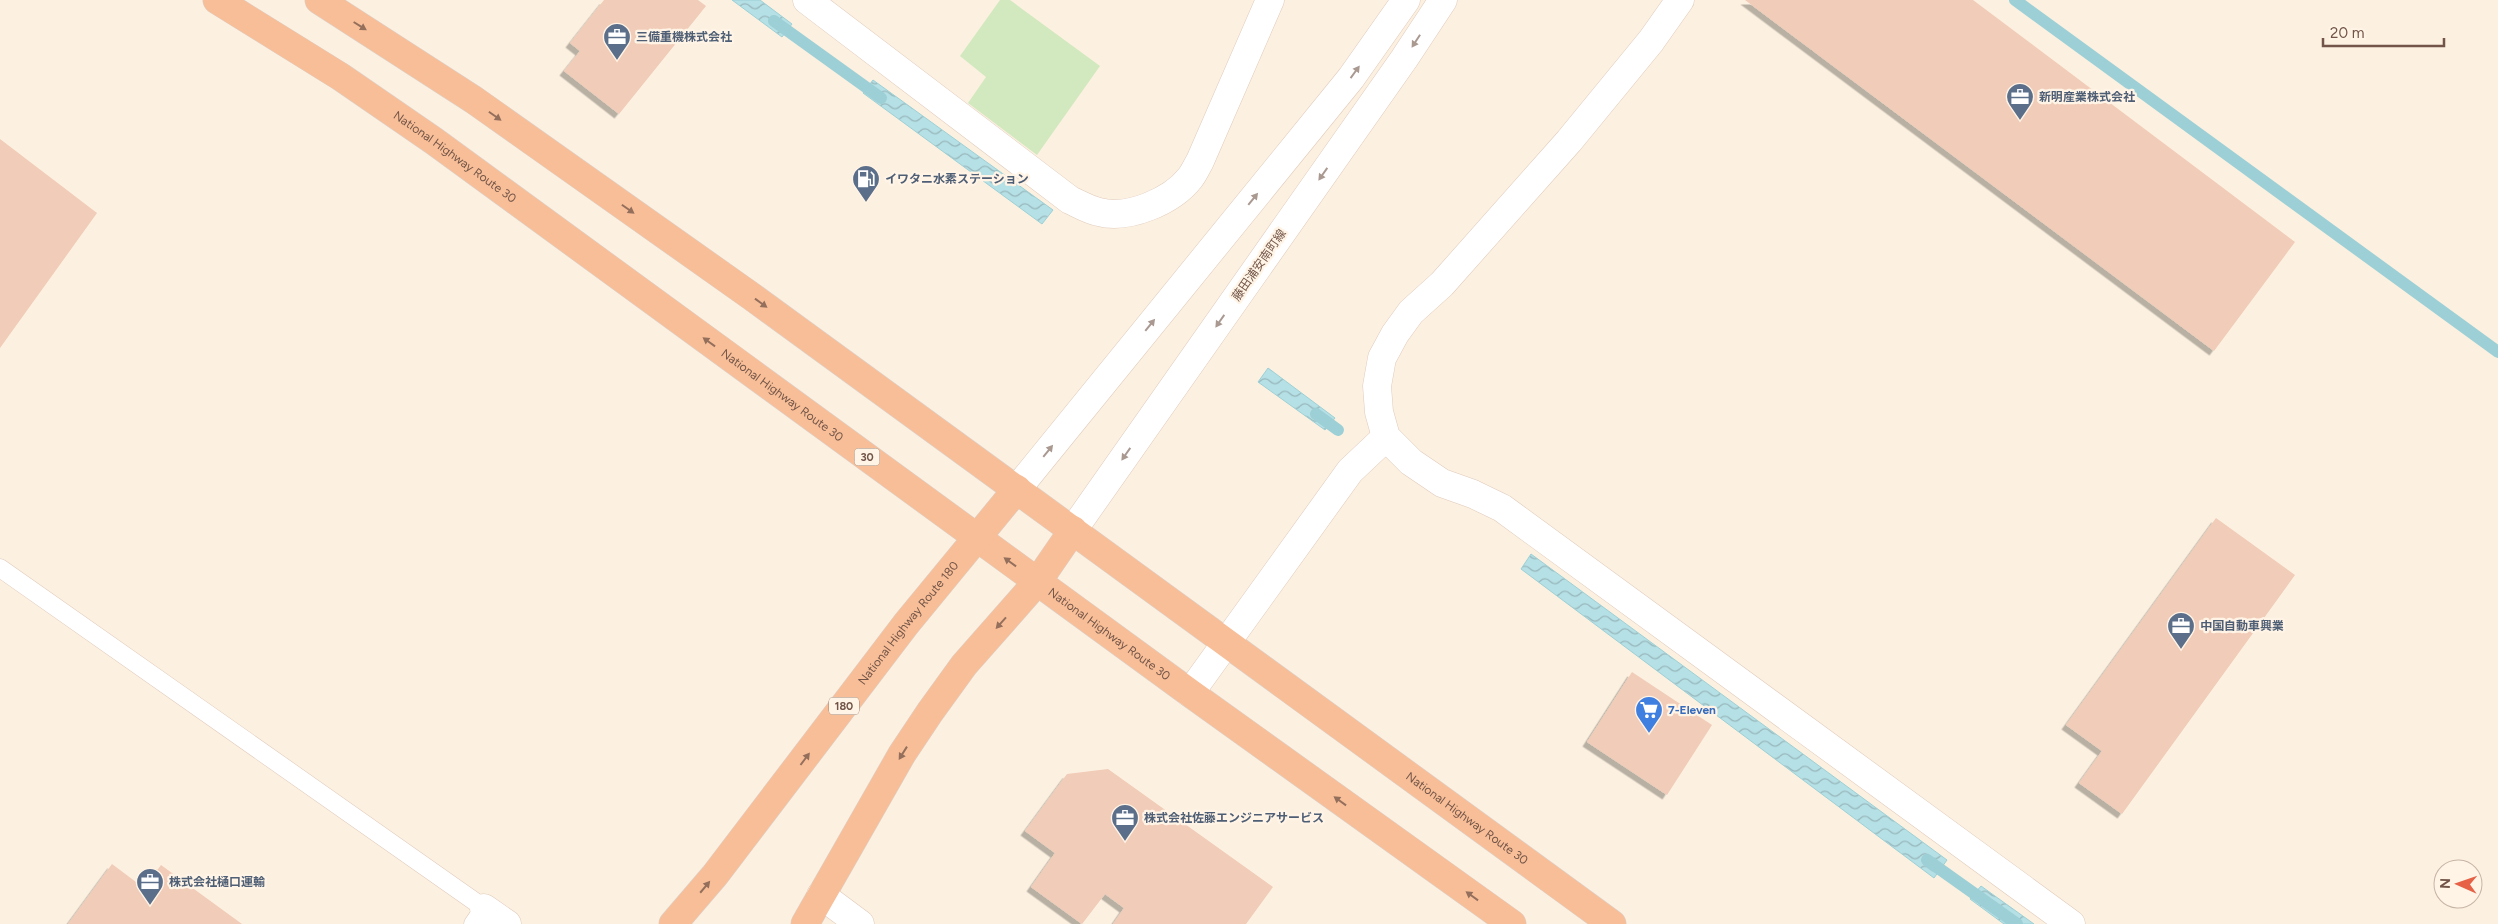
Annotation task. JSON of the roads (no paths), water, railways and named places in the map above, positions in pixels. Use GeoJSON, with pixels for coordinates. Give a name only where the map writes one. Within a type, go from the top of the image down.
{"type":"FeatureCollection","features":[{"type":"Feature","properties":{"kind":"highway","name":"National Highway Route 30"},"geometry":{"type":"LineString","coordinates":[[217,0],[341,78],[434,141],[1190,693],[1512,924]]}},
{"type":"Feature","properties":{"kind":"highway","name":"National Highway Route 30"},"geometry":{"type":"LineString","coordinates":[[319,0],[474,100],[751,296],[1612,924]]}},
{"type":"Feature","properties":{"kind":"highway","name":"National Highway Route 180"},"geometry":{"type":"LineString","coordinates":[[674,924],[715,875],[906,624],[1018,489]]}},
{"type":"Feature","properties":{"kind":"highway"},"geometry":{"type":"LineString","coordinates":[[805,924],[902,754],[930,712],[964,665],[1038,582],[1073,530]]}},
{"type":"Feature","properties":{"kind":"street"},"geometry":{"type":"LineString","coordinates":[[807,0],[1070,200],[1100,213],[1125,214],[1151,206],[1173,193],[1190,178],[1200,161],[1270,0]]}},
{"type":"Feature","properties":{"kind":"street"},"geometry":{"type":"LineString","coordinates":[[1018,489],[1350,78],[1406,0]]}},
{"type":"Feature","properties":{"kind":"street","name":"藤田浦安南町線"},"geometry":{"type":"LineString","coordinates":[[1073,530],[1404,59],[1443,0]]}},
{"type":"Feature","properties":{"kind":"street"},"geometry":{"type":"LineString","coordinates":[[1680,0],[1651,41],[1569,141],[1442,284],[1411,312],[1395,334],[1382,358],[1378,386],[1379,412],[1386,437],[1411,462],[1442,483],[1473,494],[1502,508],[2072,924]]}},
{"type":"Feature","properties":{"kind":"street"},"geometry":{"type":"LineString","coordinates":[[1190,693],[1350,471],[1386,437]]}},
{"type":"Feature","properties":{"kind":"street"},"geometry":{"type":"LineString","coordinates":[[821,895],[860,924]]}},
{"type":"Feature","properties":{"kind":"street"},"geometry":{"type":"LineString","coordinates":[[478,916],[507,924]]}},
{"type":"Feature","properties":{"kind":"lane"},"geometry":{"type":"LineString","coordinates":[[0,568],[478,916]]}},
{"type":"Feature","properties":{"kind":"water"},"geometry":{"type":"Polygon","coordinates":[[[732,0],[760,0],[792,24],[782,37],[732,0]]]}},
{"type":"Feature","properties":{"kind":"water"},"geometry":{"type":"Polygon","coordinates":[[[873,80],[1053,210],[1042,224],[863,93],[873,80]]]}},
{"type":"Feature","properties":{"kind":"water"},"geometry":{"type":"Polygon","coordinates":[[[1268,368],[1335,418],[1325,430],[1258,382],[1268,368]]]}},
{"type":"Feature","properties":{"kind":"water"},"geometry":{"type":"Polygon","coordinates":[[[1531,554],[1947,860],[1934,878],[1521,569],[1531,554]]]}},
{"type":"Feature","properties":{"kind":"water"},"geometry":{"type":"Polygon","coordinates":[[[1981,886],[2034,924],[2004,924],[1970,899],[1981,886]]]}},
{"type":"Feature","properties":{"kind":"waterway"},"geometry":{"type":"LineString","coordinates":[[2015,0],[2498,352]]}},
{"type":"Feature","properties":{"kind":"waterway"},"geometry":{"type":"LineString","coordinates":[[774,21],[881,98]]}},
{"type":"Feature","properties":{"kind":"waterway"},"geometry":{"type":"LineString","coordinates":[[1316,414],[1338,430]]}},
{"type":"Feature","properties":{"kind":"waterway"},"geometry":{"type":"LineString","coordinates":[[1927,860],[2017,924]]}},
{"type":"Feature","properties":{"kind":"place","name":"三備重機株式会社"},"geometry":{"type":"Point","coordinates":[617,61]}},
{"type":"Feature","properties":{"kind":"place","name":"新明産業株式会社"},"geometry":{"type":"Point","coordinates":[2020,121]}},
{"type":"Feature","properties":{"kind":"place","name":"イワタニ水素ステーション"},"geometry":{"type":"Point","coordinates":[866,203]}},
{"type":"Feature","properties":{"kind":"place","name":"中国自動車興業"},"geometry":{"type":"Point","coordinates":[2181,650]}},
{"type":"Feature","properties":{"kind":"place","name":"7-Eleven"},"geometry":{"type":"Point","coordinates":[1649,734]}},
{"type":"Feature","properties":{"kind":"place","name":"株式会社佐藤エンジニアサービス"},"geometry":{"type":"Point","coordinates":[1125,842]}},
{"type":"Feature","properties":{"kind":"place","name":"株式会社樋口運輸"},"geometry":{"type":"Point","coordinates":[150,906]}}]}
